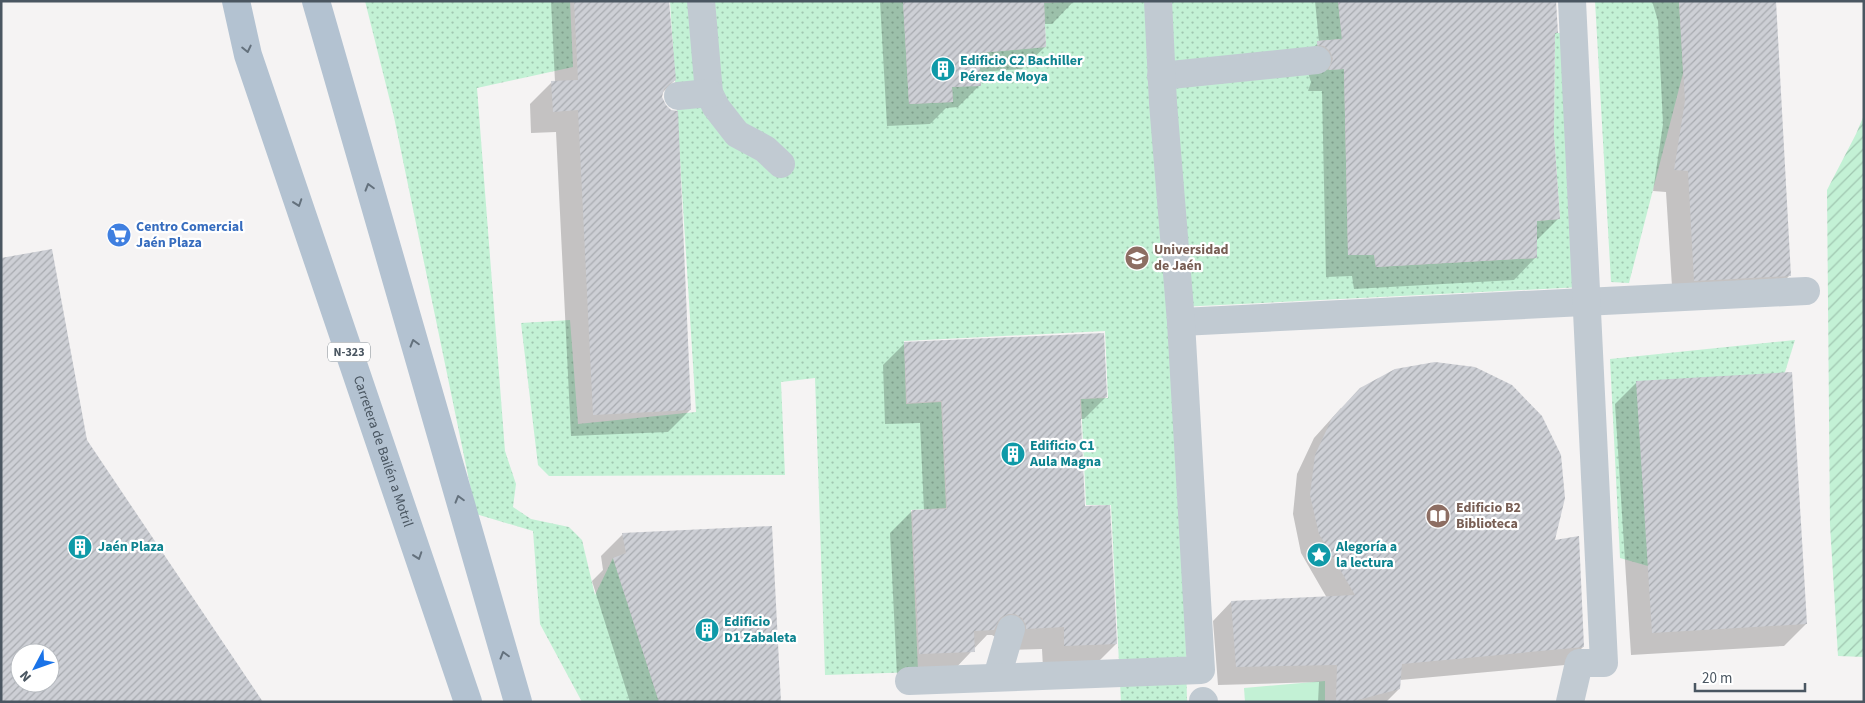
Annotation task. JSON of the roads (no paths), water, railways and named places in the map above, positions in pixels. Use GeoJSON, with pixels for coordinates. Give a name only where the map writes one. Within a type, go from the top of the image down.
{"type":"FeatureCollection","features":[{"type":"Feature","properties":{"kind":"main road","name":"Carretera de Bailén a Motril"},"geometry":{"type":"LineString","coordinates":[[236,1],[248,55],[468,702]]}},
{"type":"Feature","properties":{"kind":"main road"},"geometry":{"type":"LineString","coordinates":[[316,1],[518,702]]}},
{"type":"Feature","properties":{"kind":"street"},"geometry":{"type":"LineString","coordinates":[[701,1],[709,93],[716,107],[737,134],[765,149],[781,164]]}},
{"type":"Feature","properties":{"kind":"street"},"geometry":{"type":"LineString","coordinates":[[909,682],[1201,670],[1181,322],[1158,1]]}},
{"type":"Feature","properties":{"kind":"street"},"geometry":{"type":"LineString","coordinates":[[1570,702],[1579,663],[1604,663],[1572,1]]}},
{"type":"Feature","properties":{"kind":"street"},"geometry":{"type":"LineString","coordinates":[[1162,76],[1317,60]]}},
{"type":"Feature","properties":{"kind":"street"},"geometry":{"type":"LineString","coordinates":[[678,96],[709,93]]}},
{"type":"Feature","properties":{"kind":"street"},"geometry":{"type":"LineString","coordinates":[[1181,322],[1806,291]]}},
{"type":"Feature","properties":{"kind":"street"},"geometry":{"type":"LineString","coordinates":[[997,677],[1011,630]]}},
{"type":"Feature","properties":{"kind":"place","name":"Edificio C2 Bachiller Pérez de Moya"},"geometry":{"type":"Point","coordinates":[943,69]}},
{"type":"Feature","properties":{"kind":"place","name":"Centro Comercial Jaén Plaza"},"geometry":{"type":"Point","coordinates":[119,235]}},
{"type":"Feature","properties":{"kind":"place","name":"Universidad de Jaén"},"geometry":{"type":"Point","coordinates":[1137,258]}},
{"type":"Feature","properties":{"kind":"place","name":"Edificio C1 Aula Magna"},"geometry":{"type":"Point","coordinates":[1013,454]}},
{"type":"Feature","properties":{"kind":"place","name":"Edificio B2 Biblioteca"},"geometry":{"type":"Point","coordinates":[1438,516]}},
{"type":"Feature","properties":{"kind":"place","name":"Jaén Plaza"},"geometry":{"type":"Point","coordinates":[80,547]}},
{"type":"Feature","properties":{"kind":"place","name":"Alegoría a la lectura"},"geometry":{"type":"Point","coordinates":[1319,555]}},
{"type":"Feature","properties":{"kind":"place","name":"Edificio D1 Zabaleta"},"geometry":{"type":"Point","coordinates":[707,630]}}]}
